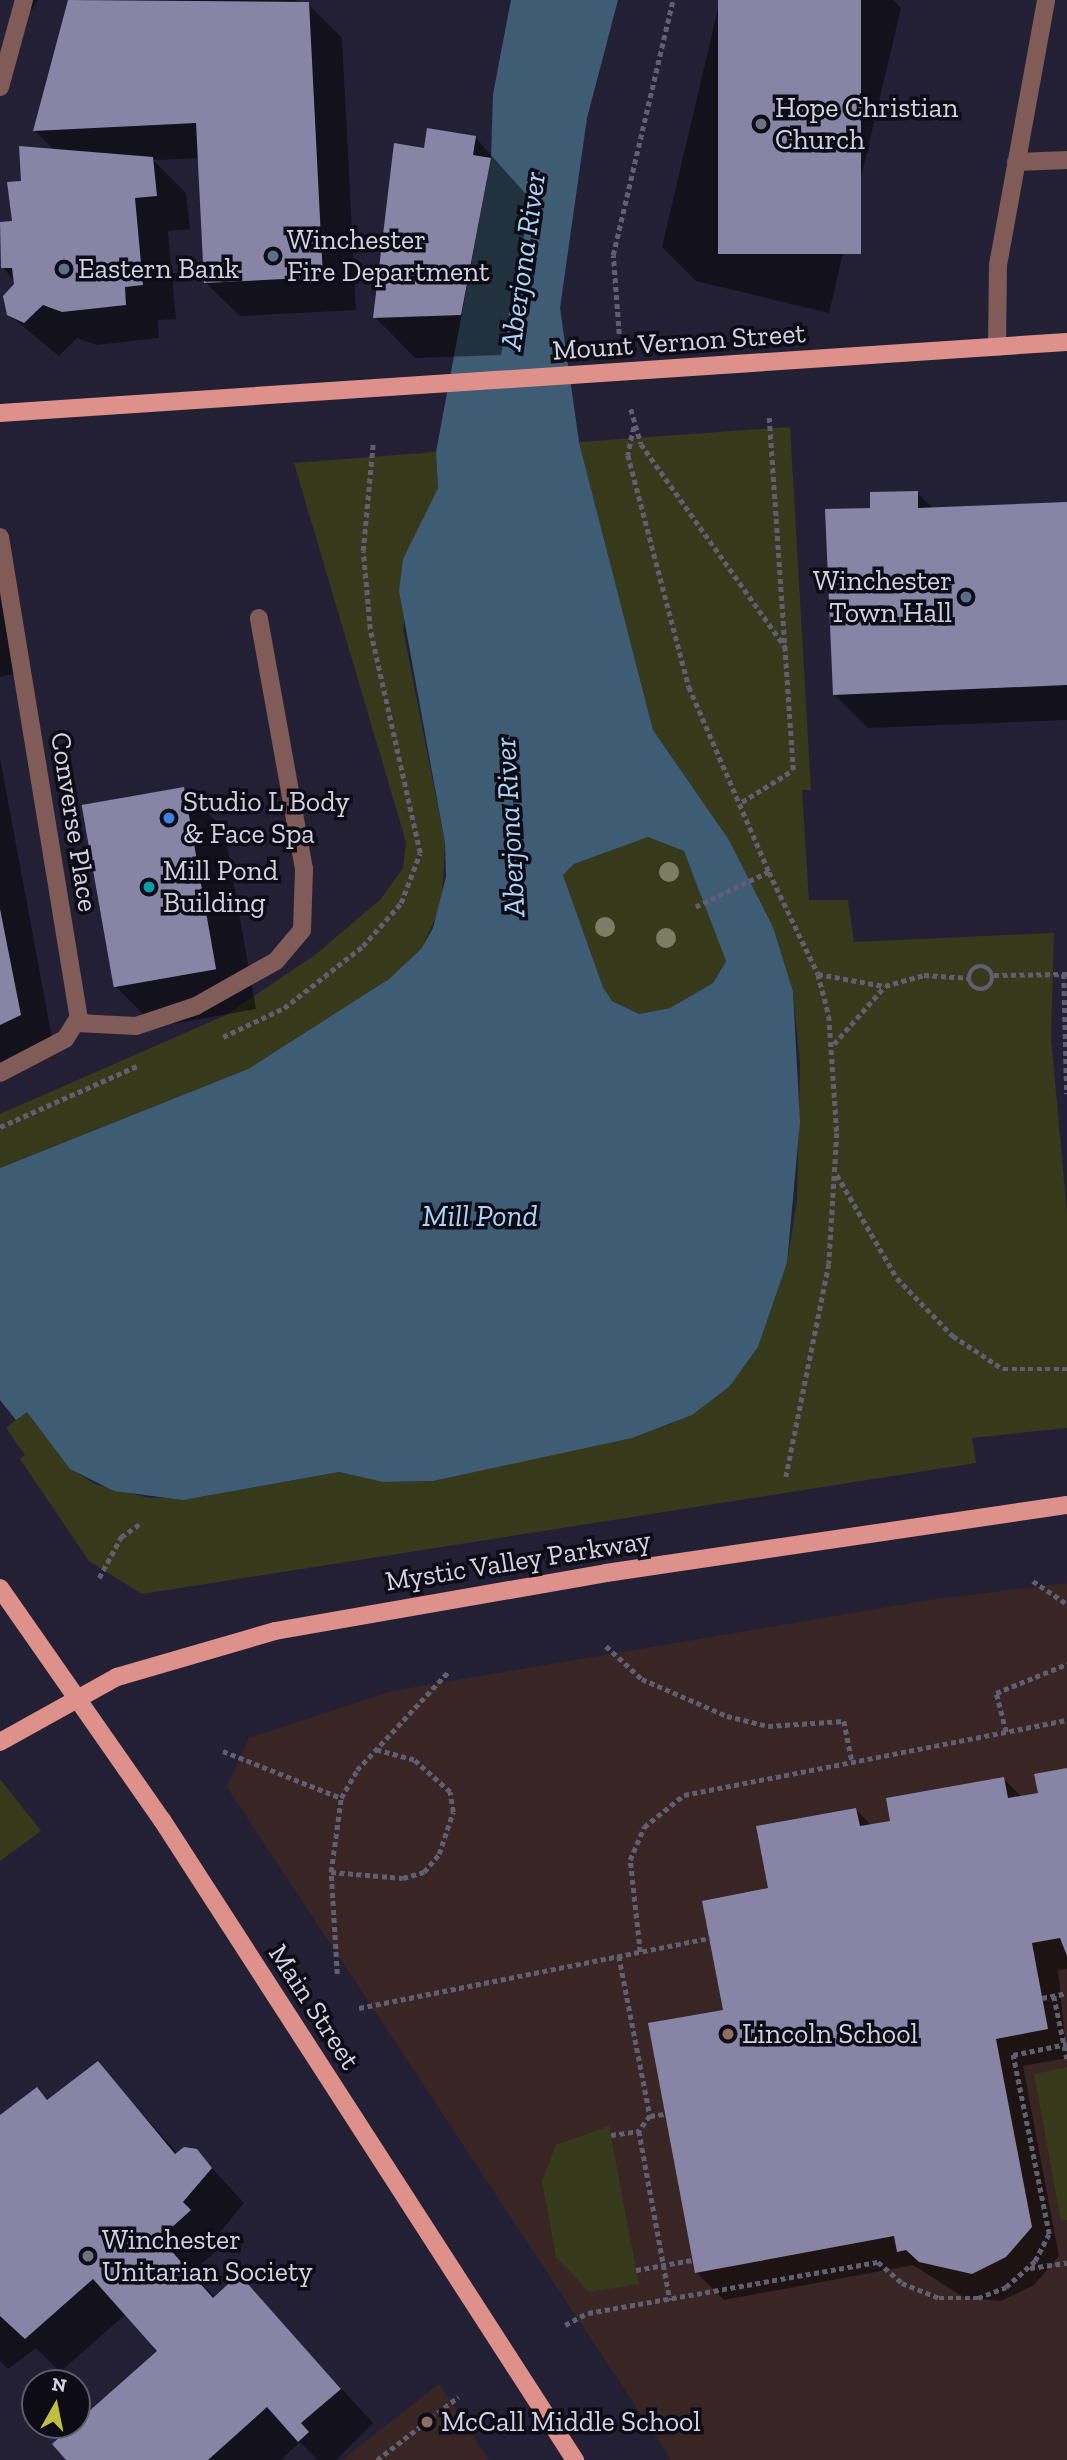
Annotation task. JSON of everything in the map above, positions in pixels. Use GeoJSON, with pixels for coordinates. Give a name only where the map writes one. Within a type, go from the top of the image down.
{"type":"FeatureCollection","features":[{"type":"Feature","properties":{"kind":"main road","name":"Mount Vernon Street"},"geometry":{"type":"LineString","coordinates":[[0,413],[1067,342]]}},
{"type":"Feature","properties":{"kind":"main road","name":"Mystic Valley Parkway"},"geometry":{"type":"LineString","coordinates":[[0,1742],[72,1696],[166,1659],[362,1613],[1067,1505]]}},
{"type":"Feature","properties":{"kind":"main road","name":"Main Street"},"geometry":{"type":"LineString","coordinates":[[0,1588],[72,1696],[162,1819],[575,2460]]}},
{"type":"Feature","properties":{"kind":"street"},"geometry":{"type":"LineString","coordinates":[[0,87],[24,0]]}},
{"type":"Feature","properties":{"kind":"street"},"geometry":{"type":"LineString","coordinates":[[997,347],[998,265],[1046,0]]}},
{"type":"Feature","properties":{"kind":"street"},"geometry":{"type":"LineString","coordinates":[[1016,162],[1067,160]]}},
{"type":"Feature","properties":{"kind":"street","name":"Converse Place"},"geometry":{"type":"LineString","coordinates":[[0,537],[77,1023]]}},
{"type":"Feature","properties":{"kind":"street"},"geometry":{"type":"LineString","coordinates":[[0,1073],[65,1039],[77,1023],[136,1026],[197,1006],[276,961],[302,930],[304,869],[259,618]]}},
{"type":"Feature","properties":{"kind":"path"},"geometry":{"type":"LineString","coordinates":[[615,314],[613,254],[673,0]]}},
{"type":"Feature","properties":{"kind":"path"},"geometry":{"type":"LineString","coordinates":[[742,802],[793,770],[769,418]]}},
{"type":"Feature","properties":{"kind":"path"},"geometry":{"type":"LineString","coordinates":[[785,647],[634,426],[628,455],[678,649],[701,726],[742,802],[769,872],[818,974],[833,1045],[837,1175],[829,1264],[786,1476]]}},
{"type":"Feature","properties":{"kind":"path"},"geometry":{"type":"LineString","coordinates":[[217,1039],[269,1018],[340,968],[401,903],[415,873],[419,833],[379,685],[366,590],[364,516],[373,444]]}},
{"type":"Feature","properties":{"kind":"path"},"geometry":{"type":"LineString","coordinates":[[696,907],[769,872]]}},
{"type":"Feature","properties":{"kind":"path"},"geometry":{"type":"LineString","coordinates":[[970,978],[979,967],[994,975],[1065,974],[1067,1094]]}},
{"type":"Feature","properties":{"kind":"path"},"geometry":{"type":"LineString","coordinates":[[818,974],[885,986],[924,975],[970,978],[985,990],[994,975]]}},
{"type":"Feature","properties":{"kind":"path"},"geometry":{"type":"LineString","coordinates":[[833,1045],[885,986]]}},
{"type":"Feature","properties":{"kind":"path"},"geometry":{"type":"LineString","coordinates":[[0,1127],[153,1060]]}},
{"type":"Feature","properties":{"kind":"path"},"geometry":{"type":"LineString","coordinates":[[837,1175],[897,1278],[953,1336],[1003,1369],[1067,1369]]}},
{"type":"Feature","properties":{"kind":"path"},"geometry":{"type":"LineString","coordinates":[[99,1578],[121,1537],[141,1523]]}},
{"type":"Feature","properties":{"kind":"path"},"geometry":{"type":"LineString","coordinates":[[1033,1580],[1067,1604]]}},
{"type":"Feature","properties":{"kind":"path"},"geometry":{"type":"LineString","coordinates":[[606,1646],[642,1679],[727,1716],[768,1726],[844,1721],[852,1761]]}},
{"type":"Feature","properties":{"kind":"path"},"geometry":{"type":"LineString","coordinates":[[1006,1732],[996,1693],[1067,1664]]}},
{"type":"Feature","properties":{"kind":"path"},"geometry":{"type":"LineString","coordinates":[[337,1974],[331,1871],[341,1798],[376,1750],[449,1671]]}},
{"type":"Feature","properties":{"kind":"path"},"geometry":{"type":"LineString","coordinates":[[640,1952],[628,1877],[636,1843],[656,1814],[701,1791],[1067,1720]]}},
{"type":"Feature","properties":{"kind":"path"},"geometry":{"type":"LineString","coordinates":[[331,1871],[416,1876],[443,1842],[453,1812],[450,1792],[414,1760],[376,1750]]}},
{"type":"Feature","properties":{"kind":"path"},"geometry":{"type":"LineString","coordinates":[[223,1751],[341,1798]]}},
{"type":"Feature","properties":{"kind":"path"},"geometry":{"type":"LineString","coordinates":[[359,2008],[710,1938]]}},
{"type":"Feature","properties":{"kind":"path"},"geometry":{"type":"LineString","coordinates":[[619,1956],[650,2116]]}},
{"type":"Feature","properties":{"kind":"path"},"geometry":{"type":"LineString","coordinates":[[1042,1998],[1067,1993]]}},
{"type":"Feature","properties":{"kind":"path"},"geometry":{"type":"LineString","coordinates":[[1054,1996],[1067,2059]]}},
{"type":"Feature","properties":{"kind":"path"},"geometry":{"type":"LineString","coordinates":[[565,2325],[588,2314],[878,2262],[910,2288],[958,2300],[997,2291],[1029,2268],[1049,2234],[1013,2055],[1066,2044]]}},
{"type":"Feature","properties":{"kind":"path"},"geometry":{"type":"LineString","coordinates":[[611,2135],[639,2131],[650,2116],[665,2114]]}},
{"type":"Feature","properties":{"kind":"path"},"geometry":{"type":"LineString","coordinates":[[639,2131],[670,2300]]}},
{"type":"Feature","properties":{"kind":"path"},"geometry":{"type":"LineString","coordinates":[[636,2270],[692,2260]]}},
{"type":"Feature","properties":{"kind":"path"},"geometry":{"type":"LineString","coordinates":[[1029,2268],[1067,2263]]}},
{"type":"Feature","properties":{"kind":"path"},"geometry":{"type":"LineString","coordinates":[[377,2460],[458,2397]]}},
{"type":"Feature","properties":{"kind":"shaded area","name":"Lincoln School"},"geometry":{"type":"Polygon","coordinates":[[[1067,1583],[1067,2460],[671,2460],[227,1787],[249,1738],[392,1691],[929,1600],[1067,1583]]]}},
{"type":"Feature","properties":{"kind":"shaded area","name":"McCall Middle School"},"geometry":{"type":"Polygon","coordinates":[[[439,2384],[489,2460],[342,2460],[439,2384]]]}},
{"type":"Feature","properties":{"kind":"green space"},"geometry":{"type":"Polygon","coordinates":[[[790,427],[811,790],[802,790],[809,900],[848,900],[854,942],[1054,933],[1051,1037],[1067,1213],[1067,1428],[972,1438],[976,1463],[142,1594],[89,1561],[20,1459],[25,1455],[6,1428],[27,1411],[71,1469],[95,1484],[149,1498],[200,1497],[339,1472],[383,1482],[433,1481],[671,1424],[730,1386],[758,1347],[787,1263],[797,1200],[800,1064],[793,991],[773,927],[729,840],[653,730],[579,442],[790,427]]]}},
{"type":"Feature","properties":{"kind":"green space"},"geometry":{"type":"Polygon","coordinates":[[[436,452],[438,488],[424,516],[403,629],[445,843],[442,904],[421,949],[389,979],[248,1069],[0,1168],[0,1114],[226,1015],[315,955],[381,899],[403,868],[406,842],[294,463],[436,452]]]}},
{"type":"Feature","properties":{"kind":"green space"},"geometry":{"type":"Polygon","coordinates":[[[648,837],[684,850],[726,961],[713,983],[670,1008],[639,1014],[612,1001],[603,987],[563,875],[574,864],[648,837]]]}},
{"type":"Feature","properties":{"kind":"green space"},"geometry":{"type":"Polygon","coordinates":[[[0,1779],[41,1831],[0,1861],[0,1779]]]}},
{"type":"Feature","properties":{"kind":"green space"},"geometry":{"type":"Polygon","coordinates":[[[1067,2067],[1067,2220],[1061,2221],[1034,2074],[1067,2067]]]}},
{"type":"Feature","properties":{"kind":"green space"},"geometry":{"type":"Polygon","coordinates":[[[609,2126],[639,2284],[589,2292],[556,2257],[542,2181],[556,2145],[609,2126]]]}},
{"type":"Feature","properties":{"kind":"water","name":"Mill Pond"},"geometry":{"type":"Polygon","coordinates":[[[511,0],[618,0],[587,118],[560,308],[579,442],[653,730],[729,840],[773,927],[793,991],[800,1122],[787,1263],[758,1347],[730,1386],[692,1415],[632,1438],[433,1481],[383,1482],[339,1472],[183,1500],[114,1491],[70,1469],[27,1412],[16,1420],[0,1400],[0,1168],[248,1069],[389,979],[421,949],[433,928],[446,877],[445,843],[399,591],[403,559],[438,488],[436,452],[491,158],[493,94],[511,0]],[[648,837],[574,864],[563,875],[603,987],[612,1001],[639,1014],[670,1008],[713,983],[726,961],[684,851],[648,837]]]}},
{"type":"Feature","properties":{"kind":"building"},"geometry":{"type":"Polygon","coordinates":[[[68,0],[309,2],[323,277],[204,283],[196,123],[33,131],[68,0]]]}},
{"type":"Feature","properties":{"kind":"building","name":"Hope Christian Church"},"geometry":{"type":"Polygon","coordinates":[[[718,0],[861,0],[861,254],[718,254],[718,0]]]}},
{"type":"Feature","properties":{"kind":"building"},"geometry":{"type":"Polygon","coordinates":[[[427,128],[476,136],[473,155],[491,158],[461,315],[373,318],[394,143],[424,148],[427,128]]]}},
{"type":"Feature","properties":{"kind":"building"},"geometry":{"type":"Polygon","coordinates":[[[19,146],[153,157],[157,196],[135,198],[143,285],[125,287],[126,305],[62,312],[43,305],[24,323],[7,315],[3,296],[14,284],[12,268],[1,268],[0,222],[12,221],[7,182],[21,181],[19,146]]]}},
{"type":"Feature","properties":{"kind":"building"},"geometry":{"type":"Polygon","coordinates":[[[918,491],[918,508],[1067,502],[1067,685],[833,695],[825,509],[870,508],[870,492],[918,491]]]}},
{"type":"Feature","properties":{"kind":"building","name":"Mill Pond Building"},"geometry":{"type":"Polygon","coordinates":[[[184,787],[216,969],[114,987],[82,805],[184,787]]]}},
{"type":"Feature","properties":{"kind":"building"},"geometry":{"type":"Polygon","coordinates":[[[0,909],[21,1015],[0,1025],[0,909]]]}},
{"type":"Feature","properties":{"kind":"building"},"geometry":{"type":"Polygon","coordinates":[[[1067,1768],[1067,1956],[1060,1938],[1032,1943],[1048,2029],[996,2039],[1032,2227],[1006,2257],[972,2274],[919,2262],[906,2250],[897,2252],[894,2236],[695,2273],[648,2023],[723,2010],[702,1901],[768,1888],[756,1826],[856,1808],[860,1826],[890,1821],[886,1798],[1004,1777],[1008,1798],[1038,1793],[1034,1774],[1067,1768]]]}},
{"type":"Feature","properties":{"kind":"building","name":"Winchester Unitarian Society"},"geometry":{"type":"Polygon","coordinates":[[[98,2061],[175,2154],[184,2147],[197,2149],[212,2168],[183,2202],[191,2210],[160,2238],[213,2298],[239,2274],[341,2389],[301,2423],[309,2432],[298,2442],[267,2407],[208,2460],[66,2460],[52,2444],[58,2439],[91,2439],[91,2409],[157,2351],[93,2279],[25,2339],[0,2316],[0,2115],[37,2087],[47,2100],[98,2061]]]}},
{"type":"Feature","properties":{"kind":"place","name":"Hope Christian Church"},"geometry":{"type":"Point","coordinates":[761,124]}},
{"type":"Feature","properties":{"kind":"place","name":"Winchester Fire Department"},"geometry":{"type":"Point","coordinates":[273,256]}},
{"type":"Feature","properties":{"kind":"place","name":"Eastern Bank"},"geometry":{"type":"Point","coordinates":[64,269]}},
{"type":"Feature","properties":{"kind":"place","name":"Winchester Town Hall"},"geometry":{"type":"Point","coordinates":[966,597]}},
{"type":"Feature","properties":{"kind":"place","name":"Studio L Body & Face Spa"},"geometry":{"type":"Point","coordinates":[169,818]}},
{"type":"Feature","properties":{"kind":"place","name":"Mill Pond Building"},"geometry":{"type":"Point","coordinates":[149,887]}},
{"type":"Feature","properties":{"kind":"place","name":"Lincoln School"},"geometry":{"type":"Point","coordinates":[728,2034]}},
{"type":"Feature","properties":{"kind":"place","name":"Winchester Unitarian Society"},"geometry":{"type":"Point","coordinates":[88,2256]}},
{"type":"Feature","properties":{"kind":"place","name":"McCall Middle School"},"geometry":{"type":"Point","coordinates":[427,2422]}},
{"type":"Feature","properties":{"kind":"water label","name":"Aberjona River"},"geometry":{"type":"Point","coordinates":[523,261]}},
{"type":"Feature","properties":{"kind":"water label","name":"Aberjona River"},"geometry":{"type":"Point","coordinates":[510,827]}}]}
